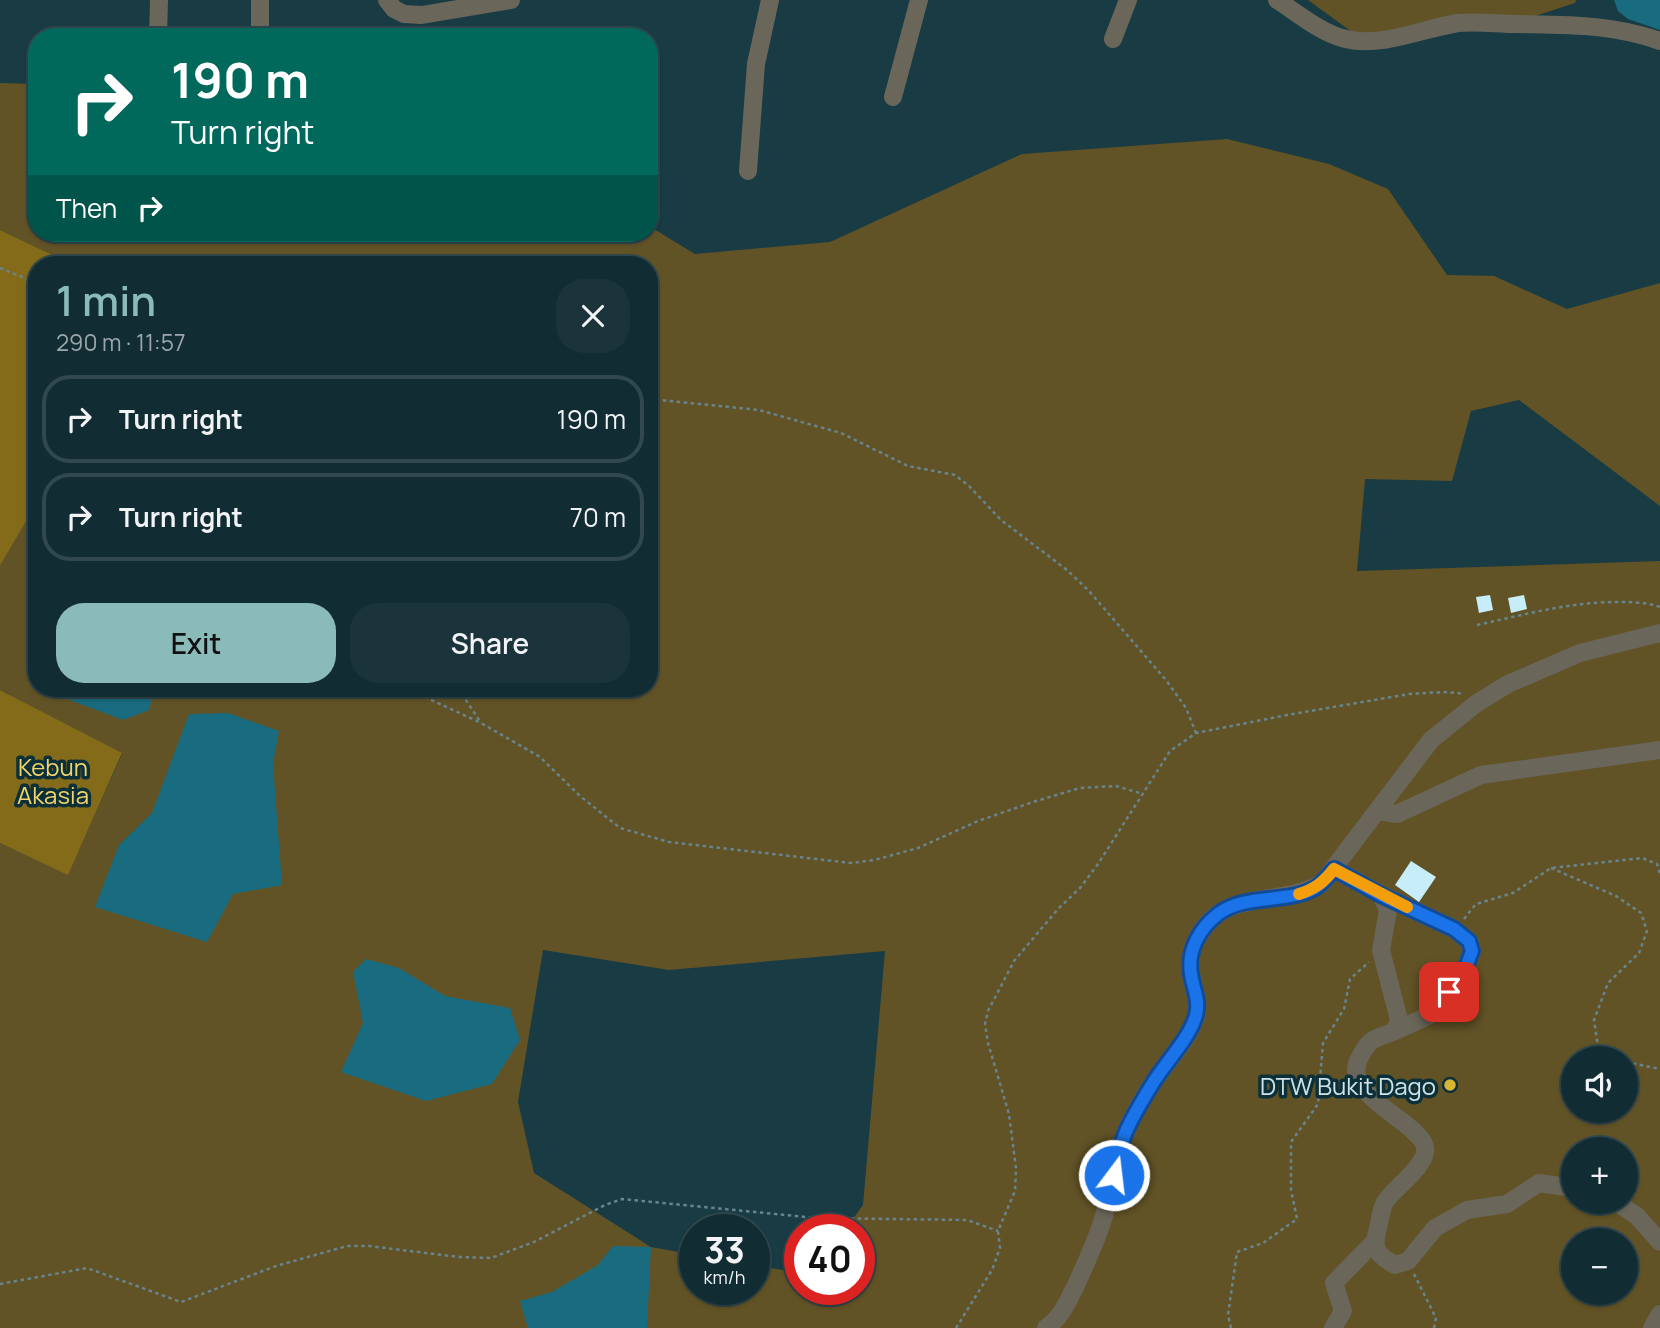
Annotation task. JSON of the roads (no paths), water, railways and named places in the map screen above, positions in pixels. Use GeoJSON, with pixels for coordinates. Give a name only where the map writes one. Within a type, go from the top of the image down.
{"type":"FeatureCollection","features":[{"type":"Feature","properties":{"kind":"street"},"geometry":{"type":"LineString","coordinates":[[158,28],[159,0]]}},
{"type":"Feature","properties":{"kind":"street"},"geometry":{"type":"LineString","coordinates":[[260,0],[260,28]]}},
{"type":"Feature","properties":{"kind":"street"},"geometry":{"type":"LineString","coordinates":[[387,0],[394,9],[404,14],[422,15],[499,1]]}},
{"type":"Feature","properties":{"kind":"street"},"geometry":{"type":"LineString","coordinates":[[748,171],[756,64],[770,0]]}},
{"type":"Feature","properties":{"kind":"street"},"geometry":{"type":"LineString","coordinates":[[893,97],[919,0]]}},
{"type":"Feature","properties":{"kind":"street"},"geometry":{"type":"LineString","coordinates":[[1114,39],[1128,0]]}},
{"type":"Feature","properties":{"kind":"street"},"geometry":{"type":"LineString","coordinates":[[1277,0],[1330,33],[1344,38],[1376,41],[1460,23],[1616,28],[1660,41]]}},
{"type":"Feature","properties":{"kind":"street"},"geometry":{"type":"LineString","coordinates":[[1046,1328],[1066,1306],[1091,1251],[1103,1218],[1125,1135],[1152,1083],[1184,1039],[1196,1015],[1197,996],[1190,958],[1196,940],[1208,923],[1222,911],[1241,904],[1301,893],[1323,882],[1431,740],[1477,703],[1508,684],[1580,653],[1660,633]]}},
{"type":"Feature","properties":{"kind":"street"},"geometry":{"type":"LineString","coordinates":[[1378,811],[1397,814],[1481,775],[1660,750]]}},
{"type":"Feature","properties":{"kind":"street"},"geometry":{"type":"LineString","coordinates":[[1334,869],[1381,895],[1454,929],[1469,941],[1472,951],[1465,970],[1432,1014],[1368,1042],[1356,1065],[1359,1083],[1375,1101],[1420,1138],[1426,1148],[1424,1159],[1384,1203],[1374,1242],[1334,1283],[1343,1311],[1334,1328]]}},
{"type":"Feature","properties":{"kind":"street"},"geometry":{"type":"LineString","coordinates":[[1381,895],[1388,910],[1381,950],[1399,1020],[1395,1031]]}},
{"type":"Feature","properties":{"kind":"street"},"geometry":{"type":"LineString","coordinates":[[1374,1242],[1380,1256],[1395,1265],[1408,1261],[1436,1228],[1467,1210],[1507,1204],[1539,1183],[1561,1186]]}},
{"type":"Feature","properties":{"kind":"street"},"geometry":{"type":"LineString","coordinates":[[1634,1214],[1660,1242]]}},
{"type":"Feature","properties":{"kind":"street"},"geometry":{"type":"LineString","coordinates":[[1652,1328],[1660,1314]]}},
{"type":"Feature","properties":{"kind":"water"},"geometry":{"type":"Polygon","coordinates":[[[1614,0],[1660,0],[1660,30],[1628,19],[1618,11],[1614,0]]]}},
{"type":"Feature","properties":{"kind":"water"},"geometry":{"type":"Polygon","coordinates":[[[62,697],[152,697],[149,710],[123,720],[62,697]]]}},
{"type":"Feature","properties":{"kind":"water"},"geometry":{"type":"Polygon","coordinates":[[[228,713],[279,731],[273,764],[282,885],[233,894],[207,942],[95,907],[119,845],[152,813],[189,714],[228,713]]]}},
{"type":"Feature","properties":{"kind":"water"},"geometry":{"type":"Polygon","coordinates":[[[366,959],[399,968],[445,996],[510,1008],[520,1040],[492,1084],[426,1101],[341,1072],[363,1023],[353,972],[366,959]]]}},
{"type":"Feature","properties":{"kind":"water"},"geometry":{"type":"Polygon","coordinates":[[[613,1246],[651,1247],[647,1328],[528,1328],[520,1301],[552,1292],[598,1265],[613,1246]]]}},
{"type":"Feature","properties":{"kind":"place","name":"DTW Bukit Dago"},"geometry":{"type":"Point","coordinates":[1450,1085]}},
{"type":"Feature","properties":{"kind":"park label","name":"Kebun Akasia"},"geometry":{"type":"Point","coordinates":[53,780]}}]}
